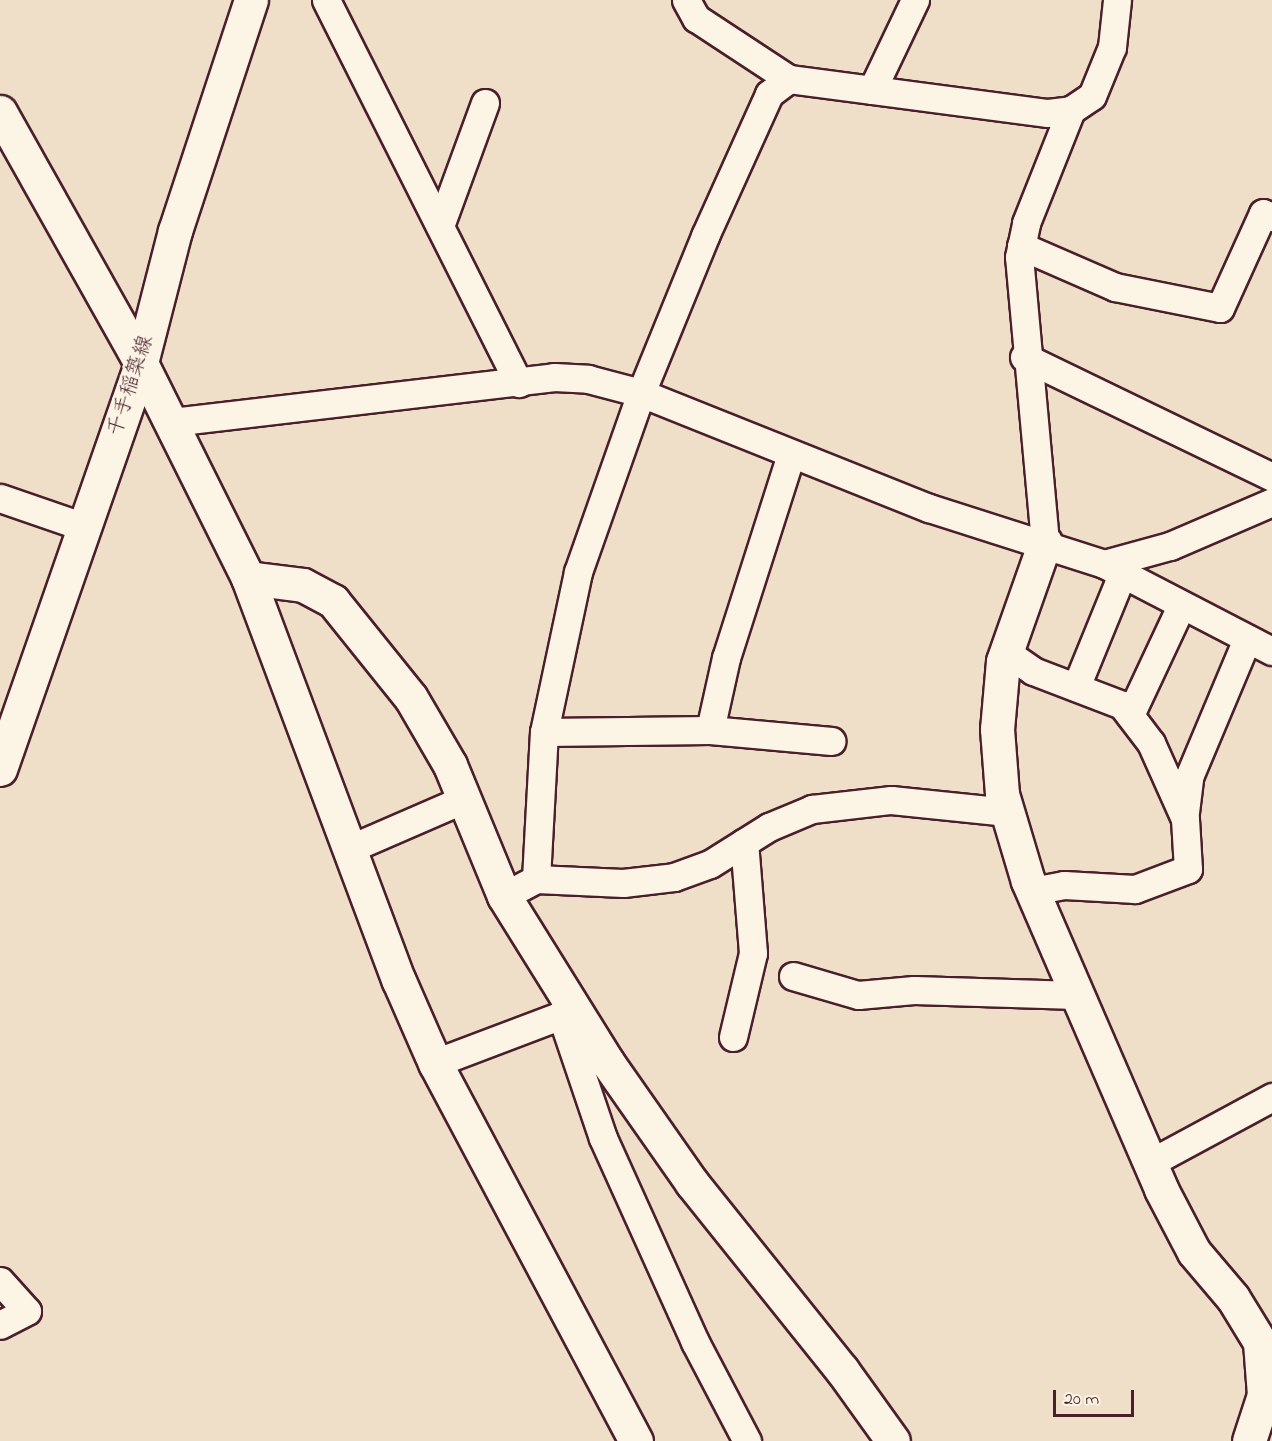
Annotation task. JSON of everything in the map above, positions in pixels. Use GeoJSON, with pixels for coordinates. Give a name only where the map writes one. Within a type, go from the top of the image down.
{"type":"FeatureCollection","features":[{"type":"Feature","properties":{"kind":"street","name":"千手稲築線"},"geometry":{"type":"LineString","coordinates":[[0,769],[141,363],[175,231],[251,0]]}},
{"type":"Feature","properties":{"kind":"street"},"geometry":{"type":"LineString","coordinates":[[326,0],[519,383]]}},
{"type":"Feature","properties":{"kind":"street"},"geometry":{"type":"LineString","coordinates":[[686,0],[696,18],[789,79],[1011,111],[1071,110],[1092,96],[1102,76],[1117,0]]}},
{"type":"Feature","properties":{"kind":"street"},"geometry":{"type":"LineString","coordinates":[[872,90],[915,0]]}},
{"type":"Feature","properties":{"kind":"street"},"geometry":{"type":"LineString","coordinates":[[536,879],[544,732],[578,572],[641,393],[769,94],[789,79]]}},
{"type":"Feature","properties":{"kind":"street"},"geometry":{"type":"LineString","coordinates":[[440,226],[485,103]]}},
{"type":"Feature","properties":{"kind":"street"},"geometry":{"type":"LineString","coordinates":[[1071,110],[1021,246],[1024,357],[1045,542],[1006,652],[997,729],[1007,812],[1033,891],[1150,1163],[1194,1252],[1233,1298],[1260,1342],[1269,1370],[1249,1441]]}},
{"type":"Feature","properties":{"kind":"street"},"geometry":{"type":"LineString","coordinates":[[0,112],[141,363],[248,578],[349,849],[435,1063],[636,1441]]}},
{"type":"Feature","properties":{"kind":"street"},"geometry":{"type":"LineString","coordinates":[[1021,246],[1115,287],[1220,308],[1269,208]]}},
{"type":"Feature","properties":{"kind":"street"},"geometry":{"type":"LineString","coordinates":[[1024,357],[1272,477]]}},
{"type":"Feature","properties":{"kind":"street"},"geometry":{"type":"LineString","coordinates":[[172,422],[519,383],[588,380],[641,393],[929,508],[1045,542],[1113,569],[1272,651]]}},
{"type":"Feature","properties":{"kind":"street"},"geometry":{"type":"LineString","coordinates":[[710,730],[726,658],[791,454]]}},
{"type":"Feature","properties":{"kind":"street"},"geometry":{"type":"LineString","coordinates":[[0,498],[84,527]]}},
{"type":"Feature","properties":{"kind":"street"},"geometry":{"type":"LineString","coordinates":[[1113,569],[1272,502]]}},
{"type":"Feature","properties":{"kind":"street"},"geometry":{"type":"LineString","coordinates":[[1076,687],[1113,569]]}},
{"type":"Feature","properties":{"kind":"street"},"geometry":{"type":"LineString","coordinates":[[248,578],[303,585],[333,602],[411,698],[464,799],[504,896],[568,1012],[692,1183],[842,1370],[892,1441]]}},
{"type":"Feature","properties":{"kind":"street"},"geometry":{"type":"LineString","coordinates":[[1130,716],[1181,606]]}},
{"type":"Feature","properties":{"kind":"street"},"geometry":{"type":"LineString","coordinates":[[1033,891],[1064,885],[1135,889],[1188,869],[1185,819],[1189,777],[1247,639]]}},
{"type":"Feature","properties":{"kind":"street"},"geometry":{"type":"LineString","coordinates":[[1006,652],[1033,671],[1076,687],[1102,693],[1130,716],[1172,782],[1185,819]]}},
{"type":"Feature","properties":{"kind":"street"},"geometry":{"type":"LineString","coordinates":[[544,732],[710,730],[832,741]]}},
{"type":"Feature","properties":{"kind":"street"},"geometry":{"type":"LineString","coordinates":[[349,849],[464,799]]}},
{"type":"Feature","properties":{"kind":"street"},"geometry":{"type":"LineString","coordinates":[[504,896],[536,879],[623,883],[674,877],[710,864],[744,842],[812,809],[855,802],[1007,812]]}},
{"type":"Feature","properties":{"kind":"street"},"geometry":{"type":"LineString","coordinates":[[733,1037],[753,953],[744,842]]}},
{"type":"Feature","properties":{"kind":"street"},"geometry":{"type":"LineString","coordinates":[[792,976],[858,995],[915,990],[1076,995]]}},
{"type":"Feature","properties":{"kind":"street"},"geometry":{"type":"LineString","coordinates":[[435,1063],[568,1012]]}},
{"type":"Feature","properties":{"kind":"street"},"geometry":{"type":"LineString","coordinates":[[568,1012],[603,1138],[695,1342],[747,1441]]}},
{"type":"Feature","properties":{"kind":"street"},"geometry":{"type":"LineString","coordinates":[[1150,1163],[1272,1097]]}},
{"type":"Feature","properties":{"kind":"street"},"geometry":{"type":"LineString","coordinates":[[0,1281],[27,1311],[0,1325]]}}]}
